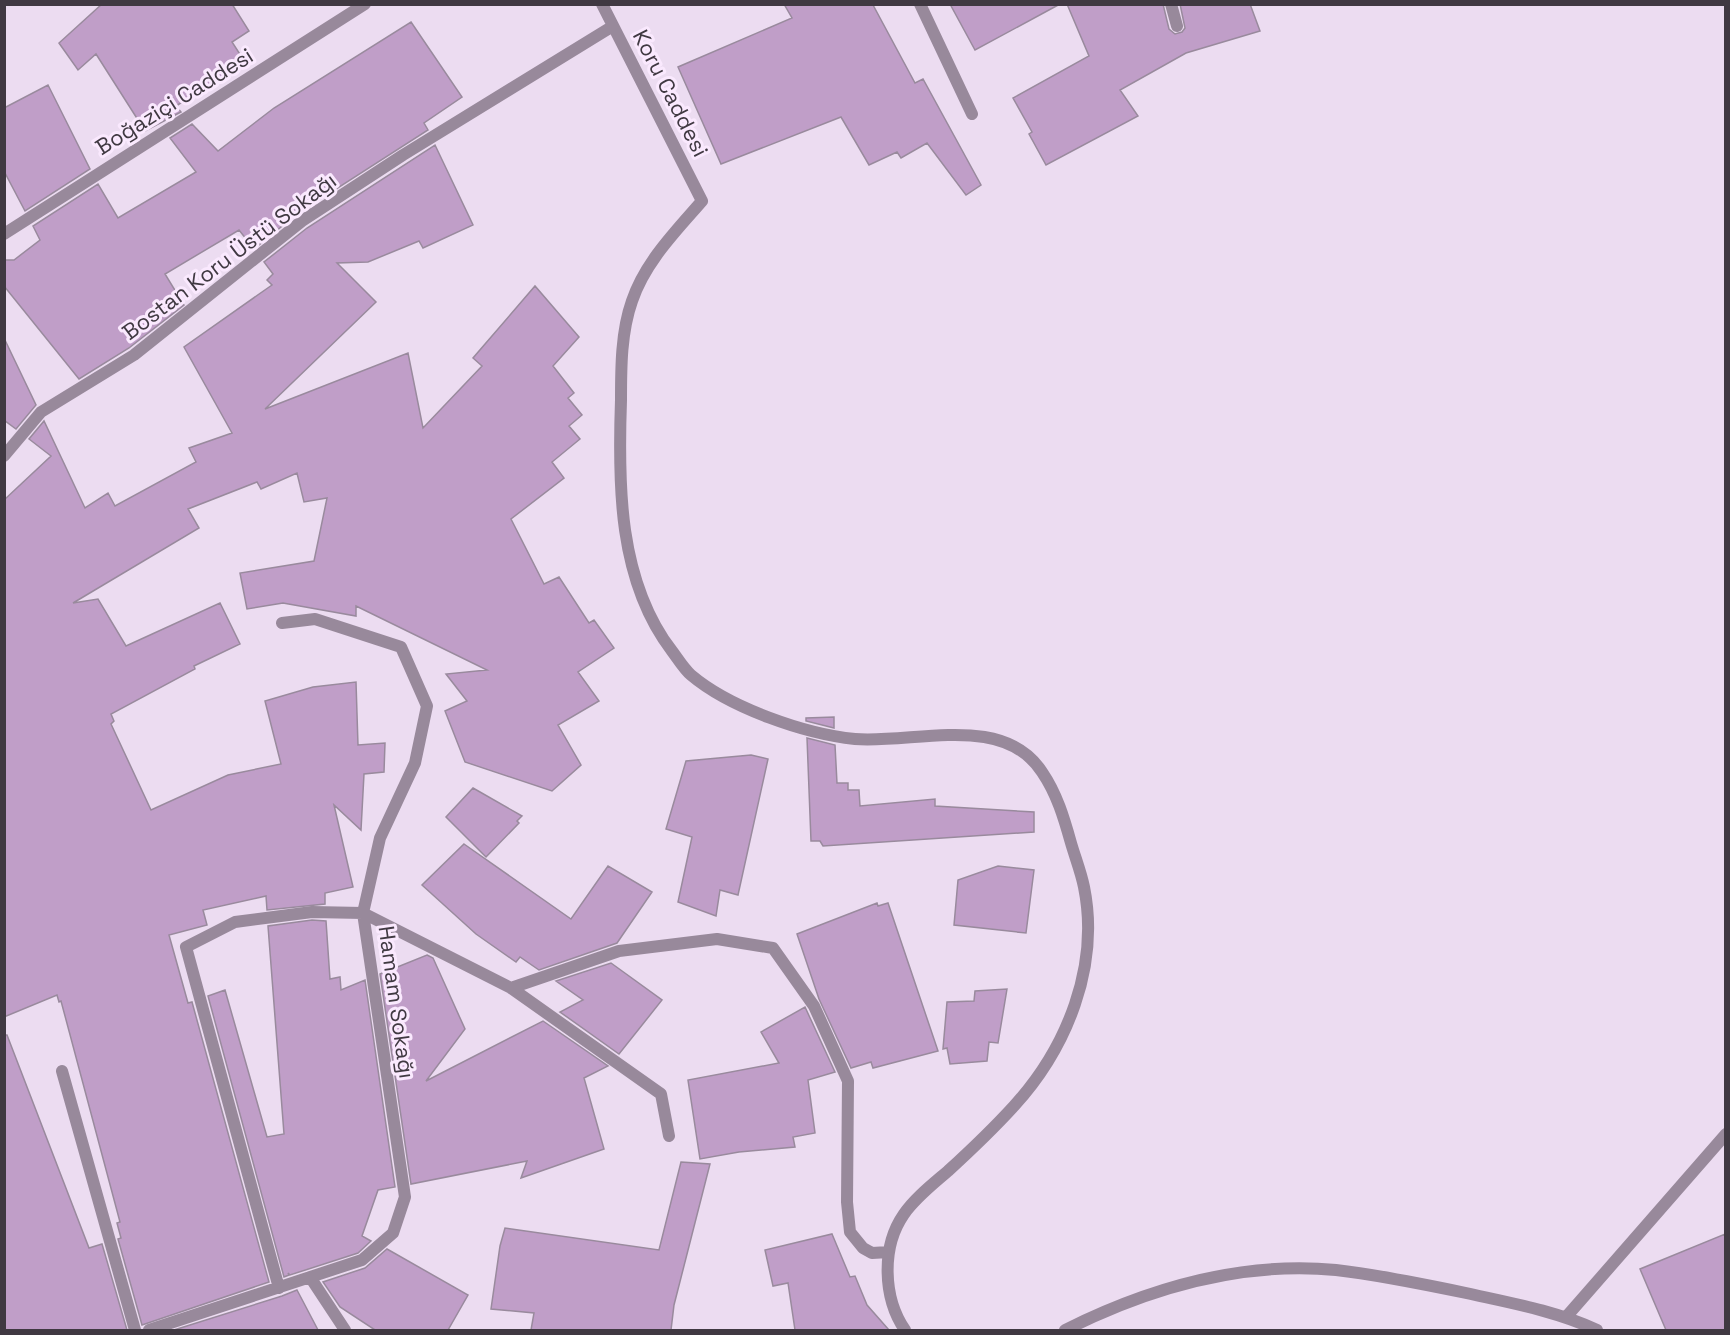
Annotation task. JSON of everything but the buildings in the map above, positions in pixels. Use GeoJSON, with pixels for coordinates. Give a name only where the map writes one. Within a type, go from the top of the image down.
{"type":"FeatureCollection","features":[{"type":"Feature","properties":{"kind":"street","name":"Boğaziçi Caddesi"},"geometry":{"type":"LineString","coordinates":[[4,234],[365,4]]}},
{"type":"Feature","properties":{"kind":"street","name":"Koru Caddesi"},"geometry":{"type":"LineString","coordinates":[[602,4],[702,201],[660,248],[632,300],[622,357],[619,455],[625,530],[638,585],[658,633],[690,674],[736,703],[791,726],[855,739],[978,736],[1013,744],[1040,768],[1058,798],[1084,887],[1089,934],[1085,973],[1074,1008],[1051,1053],[1017,1103],[903,1215],[889,1252]]}},
{"type":"Feature","properties":{"kind":"street"},"geometry":{"type":"LineString","coordinates":[[920,4],[972,114]]}},
{"type":"Feature","properties":{"kind":"street"},"geometry":{"type":"LineString","coordinates":[[1171,4],[1177,26]]}},
{"type":"Feature","properties":{"kind":"street","name":"Bostan Koru Üstü Sokağı"},"geometry":{"type":"LineString","coordinates":[[4,456],[41,412],[134,355],[302,221],[403,155],[613,26]]}},
{"type":"Feature","properties":{"kind":"street","name":"Hamam Sokağı"},"geometry":{"type":"LineString","coordinates":[[149,1330],[362,1260],[393,1233],[405,1197],[363,913],[380,838],[415,763],[427,706],[401,647],[315,619],[282,623]]}},
{"type":"Feature","properties":{"kind":"street"},"geometry":{"type":"LineString","coordinates":[[279,1288],[186,947],[235,922],[312,912],[363,913],[511,988],[661,1094],[669,1136]]}},
{"type":"Feature","properties":{"kind":"street"},"geometry":{"type":"LineString","coordinates":[[511,988],[619,951],[717,939],[773,948],[813,1006],[848,1081],[847,1202],[850,1232],[863,1248],[872,1253],[889,1252],[889,1293],[899,1322],[905,1330]]}},
{"type":"Feature","properties":{"kind":"street"},"geometry":{"type":"LineString","coordinates":[[62,1071],[135,1330]]}},
{"type":"Feature","properties":{"kind":"street"},"geometry":{"type":"LineString","coordinates":[[1568,1316],[1725,1134]]}},
{"type":"Feature","properties":{"kind":"street"},"geometry":{"type":"LineString","coordinates":[[1065,1330],[1112,1306],[1167,1287],[1221,1275],[1280,1269],[1335,1270],[1403,1280],[1568,1316],[1597,1330]]}},
{"type":"Feature","properties":{"kind":"street"},"geometry":{"type":"LineString","coordinates":[[310,1276],[345,1330]]}}]}
